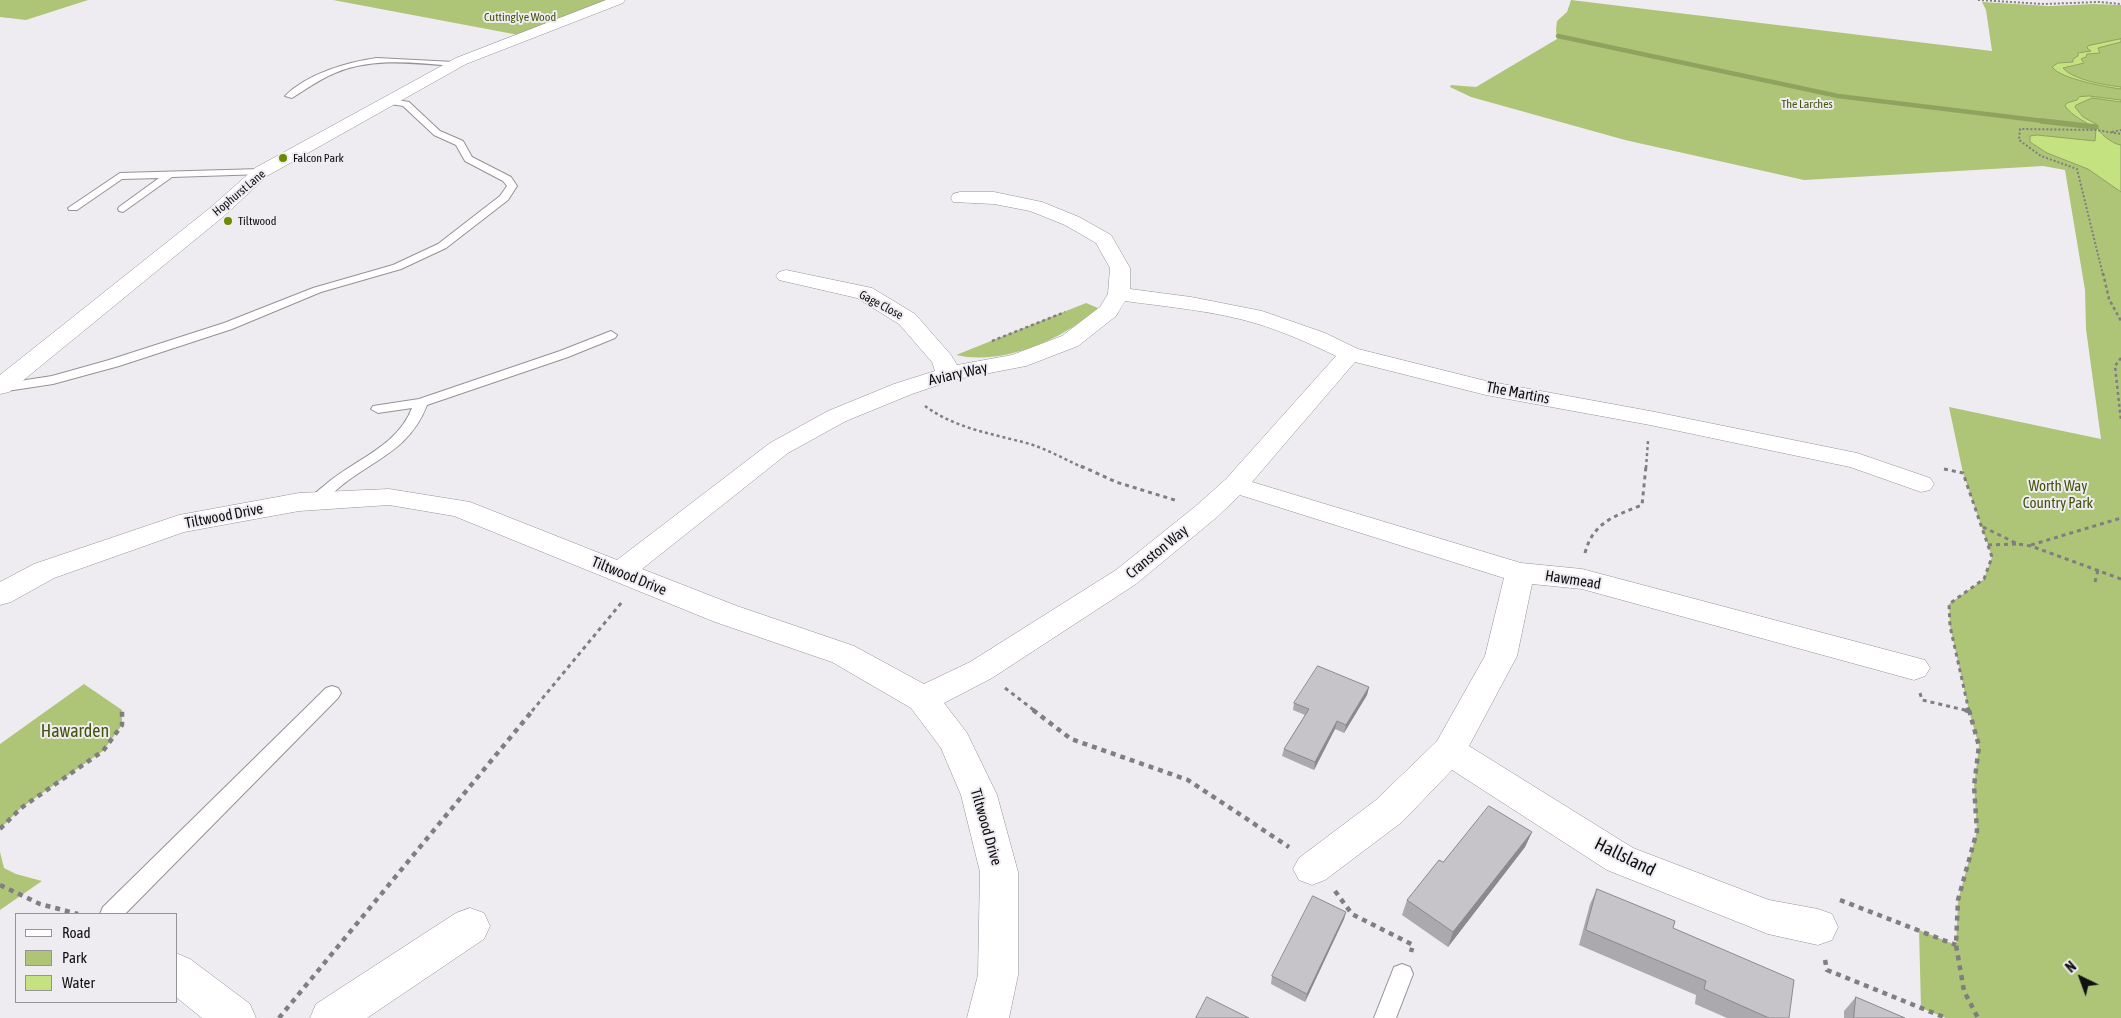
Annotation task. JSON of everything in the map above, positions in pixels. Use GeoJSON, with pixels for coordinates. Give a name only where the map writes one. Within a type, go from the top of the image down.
{"type":"FeatureCollection","features":[{"type":"Feature","properties":{"kind":"street","name":"Hophurst Lane"},"geometry":{"type":"LineString","coordinates":[[0,387],[210,218],[261,172],[454,64],[488,49],[618,0]]}},
{"type":"Feature","properties":{"kind":"street"},"geometry":{"type":"LineString","coordinates":[[960,198],[994,198],[1035,206],[1072,221],[1104,239],[1120,268],[1113,303]]}},
{"type":"Feature","properties":{"kind":"street","name":"Gage Close"},"geometry":{"type":"LineString","coordinates":[[786,276],[864,293],[907,319],[943,360],[948,374]]}},
{"type":"Feature","properties":{"kind":"street","name":"The Martins"},"geometry":{"type":"LineString","coordinates":[[1113,303],[1191,304],[1262,318],[1316,338],[1350,354],[1486,388],[1650,418],[1857,461],[1921,484]]}},
{"type":"Feature","properties":{"kind":"street","name":"Aviary Way"},"geometry":{"type":"LineString","coordinates":[[630,576],[779,448],[836,416],[903,389],[948,374],[1018,361],[1070,342],[1113,303]]}},
{"type":"Feature","properties":{"kind":"street","name":"Cranston Way"},"geometry":{"type":"LineString","coordinates":[[923,699],[981,670],[1126,578],[1208,511],[1234,485],[1350,354]]}},
{"type":"Feature","properties":{"kind":"street","name":"Hawmead"},"geometry":{"type":"LineString","coordinates":[[1234,485],[1520,573],[1582,579],[1914,668]]}},
{"type":"Feature","properties":{"kind":"street","name":"Tiltwood Drive"},"geometry":{"type":"LineString","coordinates":[[0,595],[44,571],[179,524],[299,502],[390,497],[460,508],[726,614],[843,654],[923,699],[955,742],[979,795],[999,872],[998,975],[988,1018]]}},
{"type":"Feature","properties":{"kind":"street"},"geometry":{"type":"LineString","coordinates":[[1312,869],[1389,811],[1449,751],[1501,656],[1520,573]]}},
{"type":"Feature","properties":{"kind":"street","name":"Hallsland"},"geometry":{"type":"LineString","coordinates":[[1449,751],[1620,859],[1768,917],[1828,913]]}},
{"type":"Feature","properties":{"kind":"street"},"geometry":{"type":"LineString","coordinates":[[331,1018],[470,926]]}},
{"type":"Feature","properties":{"kind":"street"},"geometry":{"type":"LineString","coordinates":[[178,974],[235,1018]]}},
{"type":"Feature","properties":{"kind":"lane"},"geometry":{"type":"LineString","coordinates":[[288,96],[332,72],[367,61],[388,59],[454,64]]}},
{"type":"Feature","properties":{"kind":"lane"},"geometry":{"type":"LineString","coordinates":[[0,387],[53,380],[114,363],[228,326],[316,290],[396,267],[442,246],[504,198],[512,186],[507,179],[468,160],[460,143],[437,133],[406,104],[387,101]]}},
{"type":"Feature","properties":{"kind":"lane"},"geometry":{"type":"LineString","coordinates":[[73,208],[120,176],[261,172]]}},
{"type":"Feature","properties":{"kind":"lane"},"geometry":{"type":"LineString","coordinates":[[123,209],[169,175]]}},
{"type":"Feature","properties":{"kind":"lane"},"geometry":{"type":"LineString","coordinates":[[378,409],[421,403],[611,335]]}},
{"type":"Feature","properties":{"kind":"lane"},"geometry":{"type":"LineString","coordinates":[[315,501],[347,474],[398,443],[416,418],[421,403]]}},
{"type":"Feature","properties":{"kind":"lane"},"geometry":{"type":"LineString","coordinates":[[111,913],[332,693]]}},
{"type":"Feature","properties":{"kind":"lane"},"geometry":{"type":"LineString","coordinates":[[1385,1018],[1402,974]]}},
{"type":"Feature","properties":{"kind":"path"},"geometry":{"type":"LineString","coordinates":[[1978,0],[2044,4],[2098,1],[2121,4]]}},
{"type":"Feature","properties":{"kind":"path"},"geometry":{"type":"LineString","coordinates":[[2121,134],[2096,130],[2020,129],[2019,140],[2041,156],[2077,169],[2109,298],[2121,321]]}},
{"type":"Feature","properties":{"kind":"path"},"geometry":{"type":"LineString","coordinates":[[2112,132],[2121,130]]}},
{"type":"Feature","properties":{"kind":"path"},"geometry":{"type":"LineString","coordinates":[[991,341],[1086,303],[1113,303]]}},
{"type":"Feature","properties":{"kind":"path"},"geometry":{"type":"LineString","coordinates":[[2121,358],[2115,366],[2121,421]]}},
{"type":"Feature","properties":{"kind":"path"},"geometry":{"type":"LineString","coordinates":[[903,389],[936,414],[959,426],[1033,445],[1116,482],[1208,511]]}},
{"type":"Feature","properties":{"kind":"path"},"geometry":{"type":"LineString","coordinates":[[1582,579],[1587,541],[1601,523],[1642,505],[1650,418]]}},
{"type":"Feature","properties":{"kind":"path"},"geometry":{"type":"LineString","coordinates":[[1921,484],[1915,464],[1963,473],[1992,557],[1984,578],[1949,604],[1950,626],[1979,746],[1974,786],[1977,831],[1958,900],[1956,945],[1964,991],[1978,1018]]}},
{"type":"Feature","properties":{"kind":"path"},"geometry":{"type":"LineString","coordinates":[[2031,546],[2121,518]]}},
{"type":"Feature","properties":{"kind":"path"},"geometry":{"type":"LineString","coordinates":[[1982,526],[2018,544]]}},
{"type":"Feature","properties":{"kind":"path"},"geometry":{"type":"LineString","coordinates":[[1988,545],[2018,544],[2031,546],[2121,579]]}},
{"type":"Feature","properties":{"kind":"path"},"geometry":{"type":"LineString","coordinates":[[2095,582],[2098,570]]}},
{"type":"Feature","properties":{"kind":"path"},"geometry":{"type":"LineString","coordinates":[[279,1018],[630,576]]}},
{"type":"Feature","properties":{"kind":"path"},"geometry":{"type":"LineString","coordinates":[[1914,668],[1922,700],[1969,711]]}},
{"type":"Feature","properties":{"kind":"path"},"geometry":{"type":"LineString","coordinates":[[981,670],[1071,739],[1188,780],[1288,845],[1342,898],[1352,914],[1413,945],[1402,974]]}},
{"type":"Feature","properties":{"kind":"path"},"geometry":{"type":"LineString","coordinates":[[0,829],[21,808],[103,751],[122,725],[122,710]]}},
{"type":"Feature","properties":{"kind":"path"},"geometry":{"type":"LineString","coordinates":[[0,885],[40,904],[74,913]]}},
{"type":"Feature","properties":{"kind":"path"},"geometry":{"type":"LineString","coordinates":[[1946,1018],[1827,970],[1828,913],[1956,945]]}},
{"type":"Feature","properties":{"kind":"green space"},"geometry":{"type":"Polygon","coordinates":[[[0,0],[88,0],[26,20],[0,17],[0,0]]]}},
{"type":"Feature","properties":{"kind":"green space","name":"Cuttinglye Wood"},"geometry":{"type":"Polygon","coordinates":[[[333,0],[618,0],[524,36],[333,0]]]}},
{"type":"Feature","properties":{"kind":"green space"},"geometry":{"type":"Polygon","coordinates":[[[1571,0],[1992,51],[1986,10],[1982,2],[2049,6],[2121,5],[2121,1018],[1946,1018],[1921,1008],[1919,930],[1956,945],[1958,900],[1977,831],[1974,786],[1979,746],[1950,626],[1949,604],[1984,579],[1992,557],[1963,473],[1949,407],[2101,439],[2086,329],[2085,290],[2065,170],[2043,166],[1804,180],[1625,140],[1471,97],[1450,87],[1451,85],[1476,87],[1557,39],[1557,21],[1567,12],[1571,0]]]}},
{"type":"Feature","properties":{"kind":"green space"},"geometry":{"type":"Polygon","coordinates":[[[1086,303],[1098,308],[1068,330],[1032,347],[993,357],[956,355],[1086,303]]]}},
{"type":"Feature","properties":{"kind":"green space","name":"Hawarden"},"geometry":{"type":"Polygon","coordinates":[[[84,684],[122,710],[122,725],[103,751],[21,808],[0,829],[0,744],[84,684]]]}},
{"type":"Feature","properties":{"kind":"green space"},"geometry":{"type":"Polygon","coordinates":[[[0,852],[4,868],[16,874],[42,881],[0,910],[0,852]]]}},
{"type":"Feature","properties":{"kind":"water"},"geometry":{"type":"Polygon","coordinates":[[[2121,39],[2121,42],[2098,48],[2100,53],[2087,54],[2086,57],[2081,59],[2084,63],[2063,68],[2082,79],[2121,87],[2121,89],[2074,79],[2052,67],[2058,63],[2073,62],[2078,53],[2091,51],[2087,48],[2088,46],[2121,39]]]}},
{"type":"Feature","properties":{"kind":"water"},"geometry":{"type":"Polygon","coordinates":[[[2089,96],[2121,100],[2121,102],[2092,98],[2075,107],[2083,117],[2096,124],[2099,131],[2106,138],[2121,145],[2121,192],[2088,169],[2047,153],[2030,142],[2030,136],[2037,135],[2095,141],[2096,129],[2075,116],[2065,106],[2079,97],[2089,96]]]}},
{"type":"Feature","properties":{"kind":"building"},"geometry":{"type":"Polygon","coordinates":[[[1318,666],[1369,687],[1346,725],[1337,721],[1315,762],[1284,749],[1309,709],[1294,703],[1318,666]]]}},
{"type":"Feature","properties":{"kind":"building"},"geometry":{"type":"Polygon","coordinates":[[[1489,806],[1532,832],[1453,932],[1407,900],[1439,860],[1443,862],[1489,806]]]}},
{"type":"Feature","properties":{"kind":"building"},"geometry":{"type":"Polygon","coordinates":[[[1597,889],[1675,921],[1673,928],[1794,980],[1789,1018],[1769,1018],[1704,989],[1706,981],[1586,930],[1597,889]]]}},
{"type":"Feature","properties":{"kind":"building"},"geometry":{"type":"Polygon","coordinates":[[[1313,896],[1346,912],[1307,994],[1272,976],[1313,896]]]}},
{"type":"Feature","properties":{"kind":"building"},"geometry":{"type":"Polygon","coordinates":[[[1207,997],[1249,1018],[1196,1018],[1207,997]]]}},
{"type":"Feature","properties":{"kind":"building"},"geometry":{"type":"Polygon","coordinates":[[[1856,997],[1905,1018],[1854,1018],[1856,997]]]}},
{"type":"Feature","properties":{"kind":"waterway"},"geometry":{"type":"LineString","coordinates":[[1558,36],[1838,96],[2052,122]]}},
{"type":"Feature","properties":{"kind":"waterway"},"geometry":{"type":"LineString","coordinates":[[2042,121],[2096,127]]}},
{"type":"Feature","properties":{"kind":"place","name":"Falcon Park"},"geometry":{"type":"Point","coordinates":[283,158]}},
{"type":"Feature","properties":{"kind":"place","name":"Tiltwood"},"geometry":{"type":"Point","coordinates":[228,221]}},
{"type":"Feature","properties":{"kind":"park label","name":"The Larches"},"geometry":{"type":"Point","coordinates":[1807,104]}},
{"type":"Feature","properties":{"kind":"park label","name":"Worth Way Country Park"},"geometry":{"type":"Point","coordinates":[2058,494]}}]}
